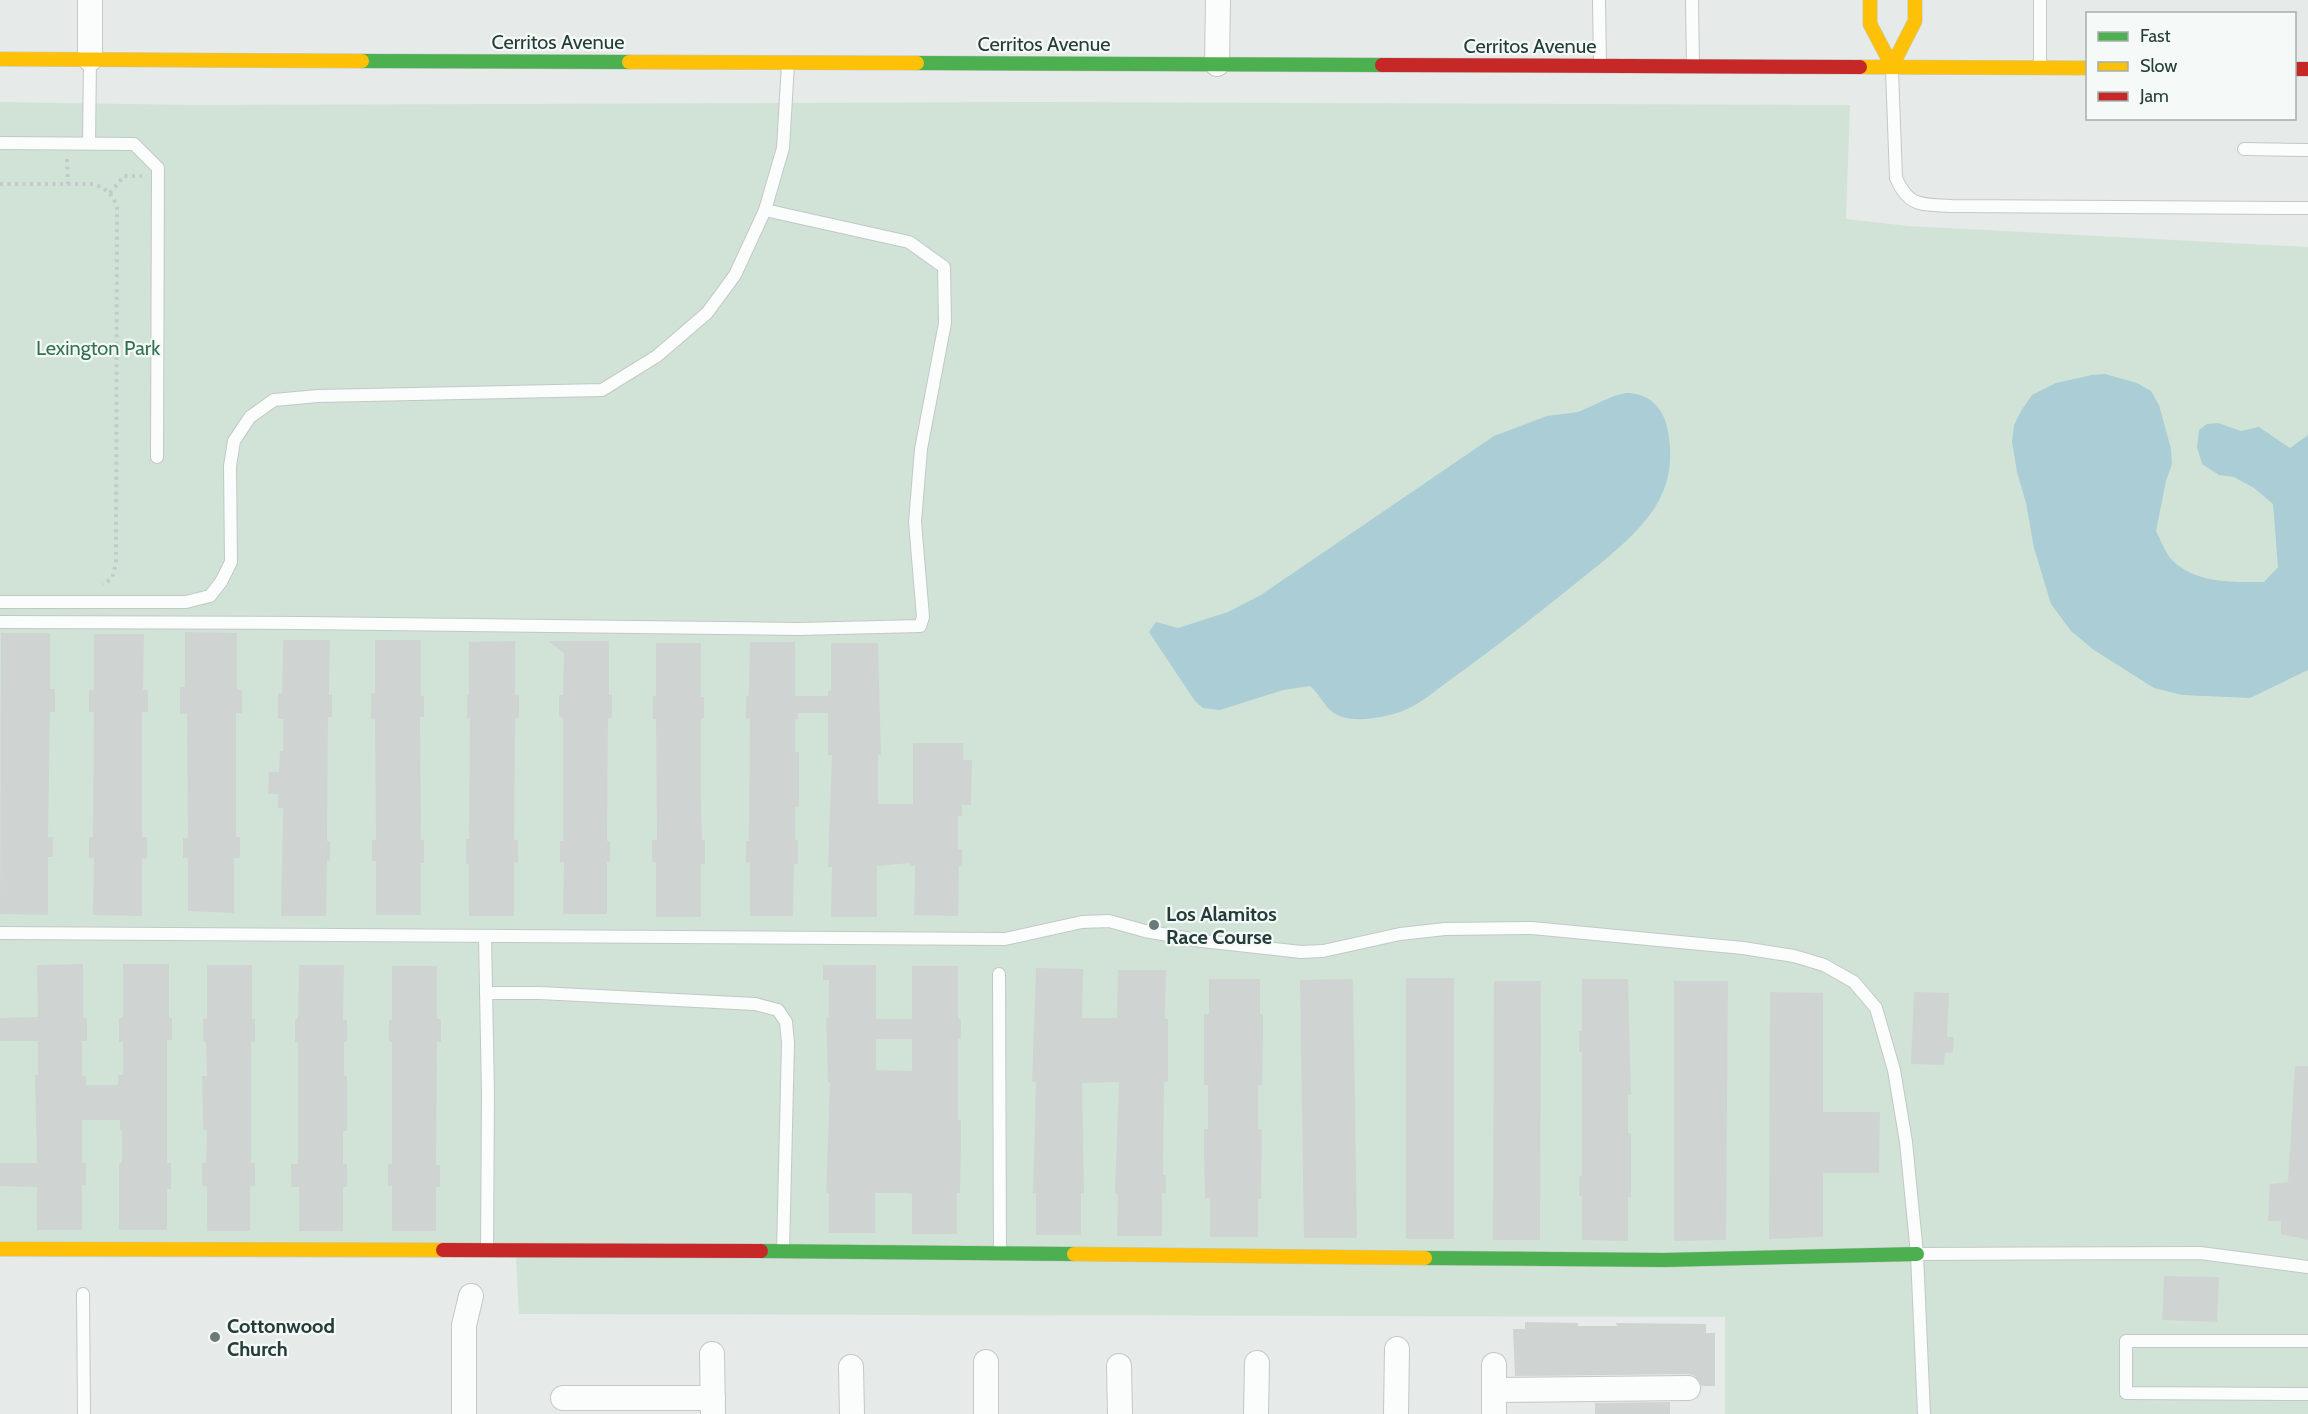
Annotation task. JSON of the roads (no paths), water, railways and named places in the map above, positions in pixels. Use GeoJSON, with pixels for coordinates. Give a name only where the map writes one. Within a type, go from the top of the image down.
{"type":"FeatureCollection","features":[{"type":"Feature","properties":{"kind":"main road"},"geometry":{"type":"LineString","coordinates":[[1870,0],[1870,24],[1892,66]]}},
{"type":"Feature","properties":{"kind":"main road"},"geometry":{"type":"LineString","coordinates":[[1892,66],[1915,21],[1915,0]]}},
{"type":"Feature","properties":{"kind":"main road","name":"Cerritos Avenue"},"geometry":{"type":"LineString","coordinates":[[0,59],[2086,68]]}},
{"type":"Feature","properties":{"kind":"main road"},"geometry":{"type":"LineString","coordinates":[[0,1249],[783,1252],[1664,1260],[1917,1254]]}},
{"type":"Feature","properties":{"kind":"street"},"geometry":{"type":"LineString","coordinates":[[90,0],[90,59]]}},
{"type":"Feature","properties":{"kind":"street"},"geometry":{"type":"LineString","coordinates":[[1218,0],[1218,64]]}},
{"type":"Feature","properties":{"kind":"street"},"geometry":{"type":"LineString","coordinates":[[464,1414],[464,1325],[471,1296]]}},
{"type":"Feature","properties":{"kind":"street"},"geometry":{"type":"LineString","coordinates":[[1396,1414],[1397,1349]]}},
{"type":"Feature","properties":{"kind":"street"},"geometry":{"type":"LineString","coordinates":[[563,1398],[713,1406],[712,1354]]}},
{"type":"Feature","properties":{"kind":"street"},"geometry":{"type":"LineString","coordinates":[[986,1362],[986,1414]]}},
{"type":"Feature","properties":{"kind":"street"},"geometry":{"type":"LineString","coordinates":[[1256,1414],[1257,1363]]}},
{"type":"Feature","properties":{"kind":"street"},"geometry":{"type":"LineString","coordinates":[[1494,1365],[1494,1402],[1688,1388]]}},
{"type":"Feature","properties":{"kind":"street"},"geometry":{"type":"LineString","coordinates":[[1119,1366],[1120,1414]]}},
{"type":"Feature","properties":{"kind":"street"},"geometry":{"type":"LineString","coordinates":[[851,1367],[852,1414]]}},
{"type":"Feature","properties":{"kind":"lane"},"geometry":{"type":"LineString","coordinates":[[1599,0],[1600,65]]}},
{"type":"Feature","properties":{"kind":"lane"},"geometry":{"type":"LineString","coordinates":[[1692,0],[1693,66]]}},
{"type":"Feature","properties":{"kind":"lane"},"geometry":{"type":"LineString","coordinates":[[2040,0],[2040,67]]}},
{"type":"Feature","properties":{"kind":"lane"},"geometry":{"type":"LineString","coordinates":[[89,143],[90,59]]}},
{"type":"Feature","properties":{"kind":"lane"},"geometry":{"type":"LineString","coordinates":[[0,602],[186,602],[210,596],[221,582],[231,562],[230,466],[234,441],[250,417],[274,400],[318,396],[602,390],[657,356],[707,313],[735,275],[765,210],[783,148],[788,62]]}},
{"type":"Feature","properties":{"kind":"lane"},"geometry":{"type":"LineString","coordinates":[[1892,66],[1896,178],[1903,195],[1918,204],[2308,208]]}},
{"type":"Feature","properties":{"kind":"lane"},"geometry":{"type":"LineString","coordinates":[[0,143],[134,144],[158,168],[158,457]]}},
{"type":"Feature","properties":{"kind":"lane"},"geometry":{"type":"LineString","coordinates":[[2244,149],[2308,150]]}},
{"type":"Feature","properties":{"kind":"lane"},"geometry":{"type":"LineString","coordinates":[[0,622],[798,629],[920,626],[923,617],[915,522],[921,449],[945,323],[944,267],[909,242],[765,210]]}},
{"type":"Feature","properties":{"kind":"lane"},"geometry":{"type":"LineString","coordinates":[[0,933],[1005,939],[1082,922],[1109,921],[1145,931],[1202,941],[1301,952],[1323,951],[1400,934],[1445,929],[1533,928],[1743,948],[1794,956],[1824,965],[1854,982],[1876,1008],[1894,1070],[1906,1142],[1917,1254],[1924,1414]]}},
{"type":"Feature","properties":{"kind":"lane"},"geometry":{"type":"LineString","coordinates":[[485,936],[487,1251]]}},
{"type":"Feature","properties":{"kind":"lane"},"geometry":{"type":"LineString","coordinates":[[999,974],[999,1254]]}},
{"type":"Feature","properties":{"kind":"lane"},"geometry":{"type":"LineString","coordinates":[[486,993],[540,993],[755,1004],[778,1010],[786,1022],[788,1043],[783,1252]]}},
{"type":"Feature","properties":{"kind":"lane"},"geometry":{"type":"LineString","coordinates":[[1917,1254],[2200,1253],[2308,1267]]}},
{"type":"Feature","properties":{"kind":"lane"},"geometry":{"type":"LineString","coordinates":[[83,1294],[84,1414]]}},
{"type":"Feature","properties":{"kind":"lane"},"geometry":{"type":"LineString","coordinates":[[2308,1341],[2126,1341],[2126,1393],[2308,1394]]}},
{"type":"Feature","properties":{"kind":"water"},"geometry":{"type":"Polygon","coordinates":[[[2105,374],[2137,383],[2151,391],[2159,405],[2171,449],[2172,464],[2166,481],[2156,531],[2172,560],[2192,574],[2203,578],[2264,582],[2278,567],[2273,504],[2254,488],[2234,477],[2219,475],[2202,464],[2197,447],[2199,430],[2207,424],[2218,423],[2241,431],[2259,427],[2290,448],[2308,435],[2308,670],[2250,698],[2182,695],[2154,688],[2094,650],[2071,631],[2051,604],[2034,548],[2026,503],[2017,472],[2012,442],[2014,425],[2032,395],[2056,383],[2105,374]]]}},
{"type":"Feature","properties":{"kind":"water"},"geometry":{"type":"Polygon","coordinates":[[[1626,393],[1633,393],[1651,400],[1660,410],[1668,433],[1669,473],[1663,493],[1650,514],[1630,537],[1570,588],[1484,656],[1407,709],[1372,718],[1345,718],[1332,712],[1310,686],[1283,690],[1220,710],[1203,708],[1195,701],[1149,632],[1156,622],[1178,628],[1228,612],[1261,595],[1494,436],[1547,416],[1578,412],[1626,393]]]}},
{"type":"Feature","properties":{"kind":"place","name":"Los Alamitos Race Course"},"geometry":{"type":"Point","coordinates":[1154,925]}},
{"type":"Feature","properties":{"kind":"place","name":"Cottonwood Church"},"geometry":{"type":"Point","coordinates":[215,1337]}},
{"type":"Feature","properties":{"kind":"park label","name":"Lexington Park"},"geometry":{"type":"Point","coordinates":[98,348]}}]}
